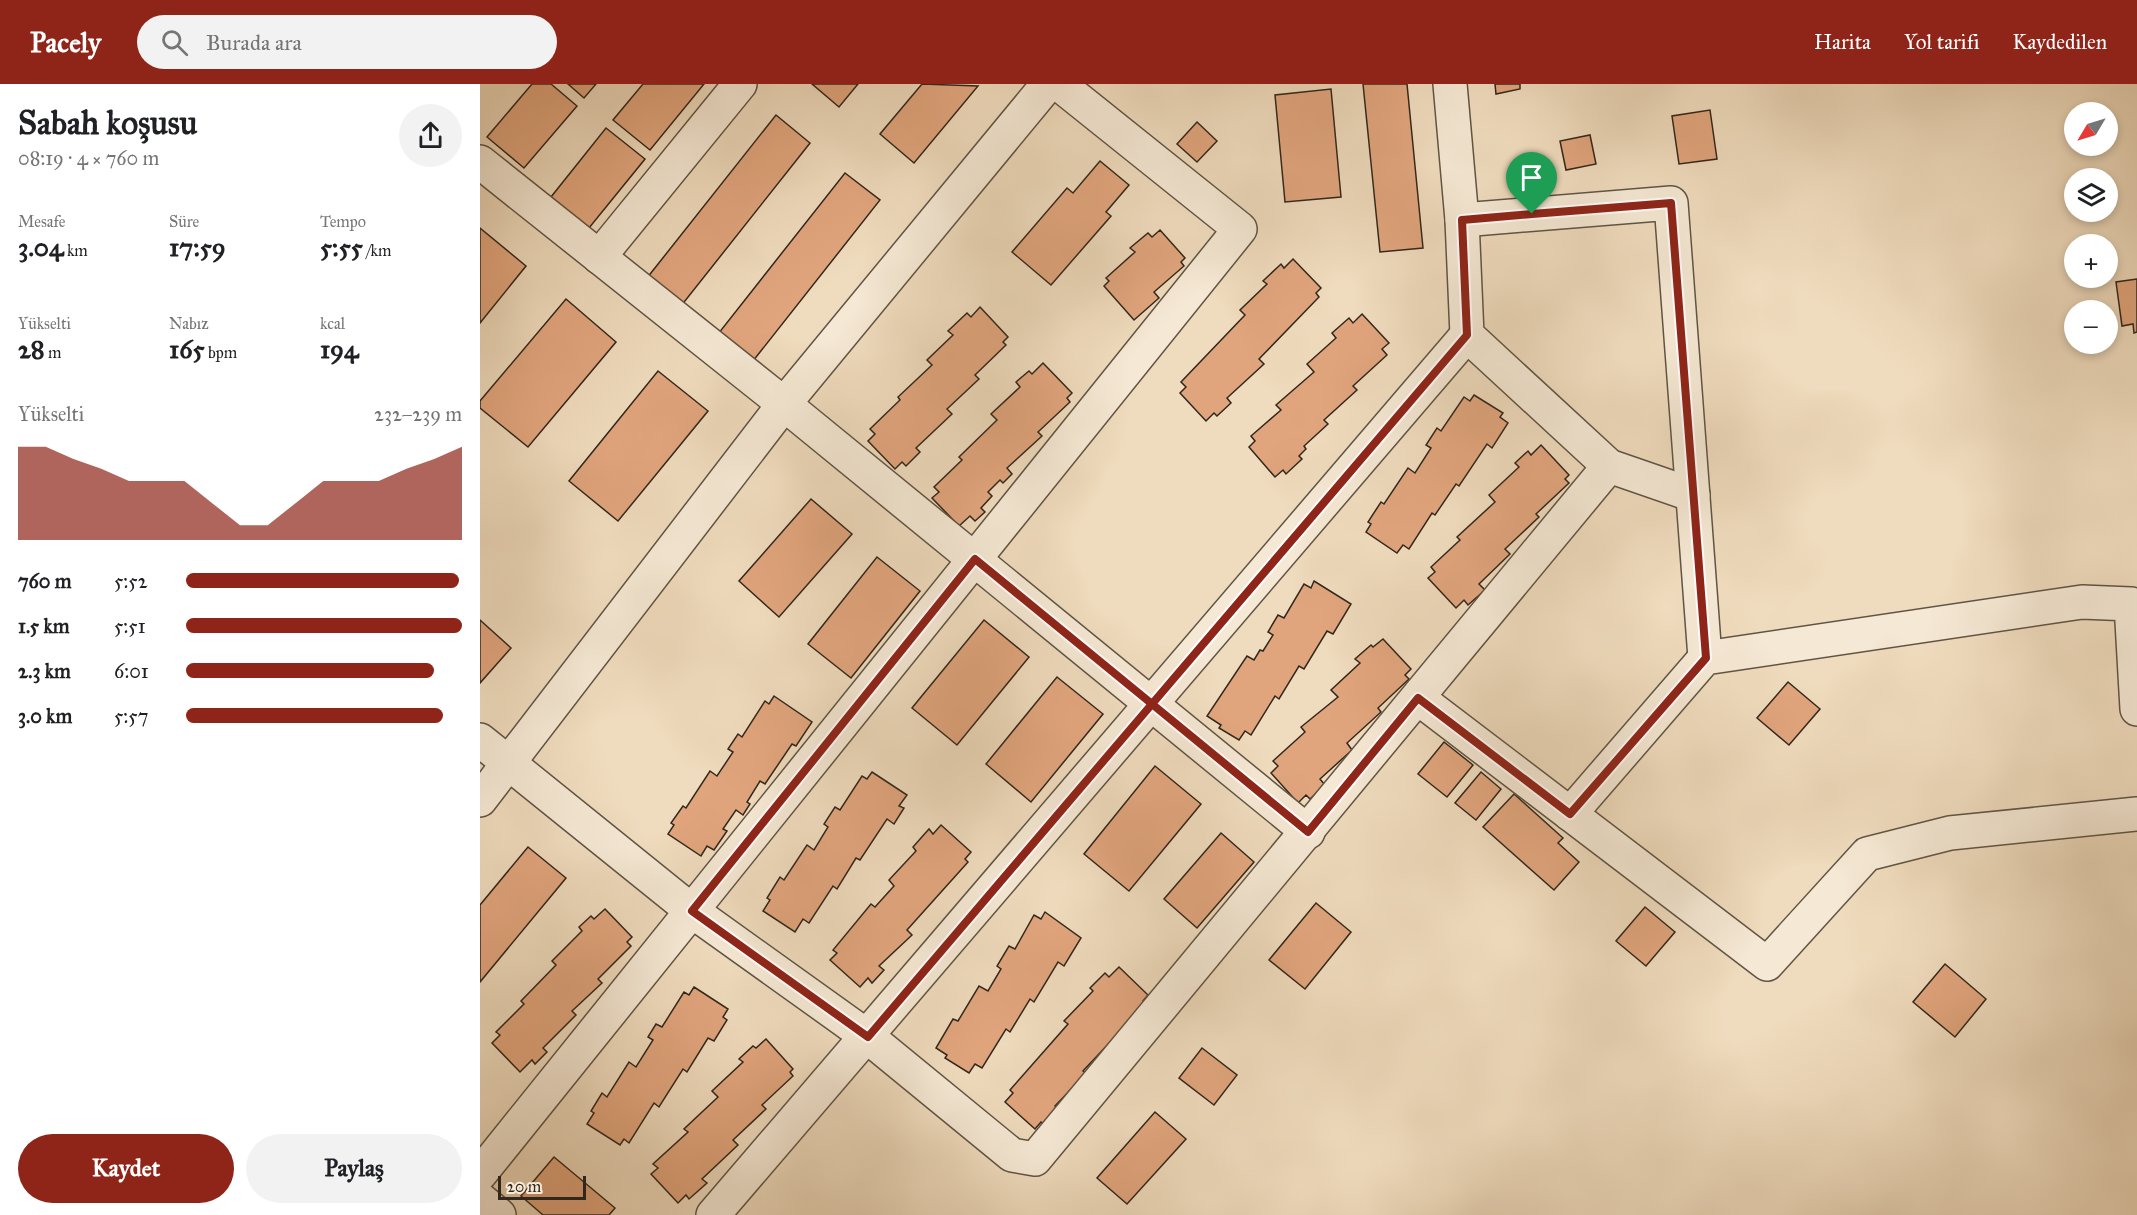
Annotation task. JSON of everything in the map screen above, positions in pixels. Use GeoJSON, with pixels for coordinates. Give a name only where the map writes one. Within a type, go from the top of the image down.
{"type":"FeatureCollection","features":[{"type":"Feature","properties":{"kind":"street"},"geometry":{"type":"LineString","coordinates":[[600,257],[740,84]]}},
{"type":"Feature","properties":{"kind":"street"},"geometry":{"type":"LineString","coordinates":[[480,800],[784,404],[1048,84]]}},
{"type":"Feature","properties":{"kind":"street"},"geometry":{"type":"LineString","coordinates":[[480,1174],[1240,229],[1059,84]]}},
{"type":"Feature","properties":{"kind":"street"},"geometry":{"type":"LineString","coordinates":[[713,1215],[868,1037],[1467,335],[1462,220],[1450,84]]}},
{"type":"Feature","properties":{"kind":"street"},"geometry":{"type":"LineString","coordinates":[[480,162],[784,404],[1308,832]]}},
{"type":"Feature","properties":{"kind":"street"},"geometry":{"type":"LineString","coordinates":[[1462,220],[1671,203],[1706,658]]}},
{"type":"Feature","properties":{"kind":"street"},"geometry":{"type":"LineString","coordinates":[[1467,335],[1609,466],[1693,495]]}},
{"type":"Feature","properties":{"kind":"street"},"geometry":{"type":"LineString","coordinates":[[480,740],[692,911],[868,1037],[1012,1155],[1035,1159],[1609,466]]}},
{"type":"Feature","properties":{"kind":"street"},"geometry":{"type":"LineString","coordinates":[[1570,814],[1706,658],[2082,602],[2131,604],[2137,709]]}},
{"type":"Feature","properties":{"kind":"street"},"geometry":{"type":"LineString","coordinates":[[1418,698],[1767,964],[1867,854],[1950,833],[2137,814]]}},
{"type":"Feature","properties":{"kind":"street"},"geometry":{"type":"LineString","coordinates":[[480,1199],[499,1215]]}},
{"type":"Feature","properties":{"kind":"building"},"geometry":{"type":"Polygon","coordinates":[[[532,84],[551,84],[577,106],[524,168],[487,137],[532,84]]]}},
{"type":"Feature","properties":{"kind":"building"},"geometry":{"type":"Polygon","coordinates":[[[568,84],[596,84],[584,98],[568,84]]]}},
{"type":"Feature","properties":{"kind":"building"},"geometry":{"type":"Polygon","coordinates":[[[643,84],[704,84],[650,150],[613,120],[643,84]]]}},
{"type":"Feature","properties":{"kind":"building"},"geometry":{"type":"Polygon","coordinates":[[[812,84],[858,84],[839,107],[812,84]]]}},
{"type":"Feature","properties":{"kind":"building"},"geometry":{"type":"Polygon","coordinates":[[[922,84],[978,86],[914,163],[880,134],[922,84]]]}},
{"type":"Feature","properties":{"kind":"building"},"geometry":{"type":"Polygon","coordinates":[[[1363,84],[1407,84],[1423,248],[1380,252],[1363,84]]]}},
{"type":"Feature","properties":{"kind":"building"},"geometry":{"type":"Polygon","coordinates":[[[1495,84],[1520,84],[1520,89],[1496,94],[1495,84]]]}},
{"type":"Feature","properties":{"kind":"building"},"geometry":{"type":"Polygon","coordinates":[[[1331,89],[1341,197],[1285,202],[1275,95],[1331,89]]]}},
{"type":"Feature","properties":{"kind":"building"},"geometry":{"type":"Polygon","coordinates":[[[1710,110],[1717,159],[1679,164],[1672,116],[1710,110]]]}},
{"type":"Feature","properties":{"kind":"building"},"geometry":{"type":"Polygon","coordinates":[[[776,115],[810,143],[681,306],[647,278],[776,115]]]}},
{"type":"Feature","properties":{"kind":"building"},"geometry":{"type":"Polygon","coordinates":[[[1197,122],[1217,141],[1197,162],[1177,144],[1197,122]]]}},
{"type":"Feature","properties":{"kind":"building"},"geometry":{"type":"Polygon","coordinates":[[[606,128],[645,159],[589,228],[551,197],[606,128]]]}},
{"type":"Feature","properties":{"kind":"building"},"geometry":{"type":"Polygon","coordinates":[[[1590,135],[1596,164],[1566,170],[1560,141],[1590,135]]]}},
{"type":"Feature","properties":{"kind":"building"},"geometry":{"type":"Polygon","coordinates":[[[1100,161],[1129,185],[1106,212],[1111,216],[1051,285],[1012,252],[1067,188],[1073,193],[1100,161]]]}},
{"type":"Feature","properties":{"kind":"building"},"geometry":{"type":"Polygon","coordinates":[[[845,173],[880,200],[753,361],[718,334],[845,173]]]}},
{"type":"Feature","properties":{"kind":"building"},"geometry":{"type":"Polygon","coordinates":[[[480,228],[526,266],[480,323],[480,228]]]}},
{"type":"Feature","properties":{"kind":"building"},"geometry":{"type":"Polygon","coordinates":[[[1160,230],[1185,258],[1181,262],[1184,266],[1154,292],[1159,298],[1134,320],[1104,286],[1109,281],[1106,278],[1135,252],[1130,248],[1148,233],[1152,237],[1160,230]]]}},
{"type":"Feature","properties":{"kind":"building"},"geometry":{"type":"Polygon","coordinates":[[[1293,259],[1321,288],[1316,293],[1319,297],[1259,359],[1264,364],[1227,398],[1231,403],[1217,416],[1214,413],[1206,421],[1180,393],[1186,387],[1181,382],[1245,315],[1240,310],[1267,284],[1263,281],[1281,264],[1284,268],[1293,259]]]}},
{"type":"Feature","properties":{"kind":"building"},"geometry":{"type":"Polygon","coordinates":[[[2137,279],[2137,332],[2134,333],[2133,324],[2122,326],[2118,282],[2137,279]]]}},
{"type":"Feature","properties":{"kind":"building"},"geometry":{"type":"Polygon","coordinates":[[[566,299],[616,342],[528,447],[480,408],[480,401],[566,299]]]}},
{"type":"Feature","properties":{"kind":"building"},"geometry":{"type":"Polygon","coordinates":[[[980,307],[1008,337],[1003,342],[1006,345],[975,375],[979,379],[947,409],[952,414],[916,448],[920,452],[906,466],[902,462],[895,469],[868,441],[875,434],[870,429],[900,400],[898,397],[932,365],[927,360],[953,335],[948,331],[967,313],[971,317],[980,307]]]}},
{"type":"Feature","properties":{"kind":"building"},"geometry":{"type":"Polygon","coordinates":[[[1362,314],[1389,343],[1382,349],[1387,355],[1353,386],[1357,390],[1324,420],[1328,424],[1304,446],[1306,449],[1299,456],[1302,459],[1286,474],[1283,470],[1275,477],[1249,447],[1255,441],[1251,436],[1281,410],[1276,405],[1314,372],[1307,364],[1336,338],[1332,333],[1349,318],[1353,323],[1362,314]]]}},
{"type":"Feature","properties":{"kind":"building"},"geometry":{"type":"Polygon","coordinates":[[[1043,363],[1072,393],[1067,398],[1070,402],[1038,432],[1042,436],[1007,468],[1012,474],[1003,483],[1000,480],[988,492],[992,496],[981,508],[985,512],[975,521],[970,516],[959,526],[932,498],[939,492],[934,487],[962,460],[959,457],[997,420],[991,414],[1020,387],[1016,382],[1029,371],[1032,374],[1043,363]]]}},
{"type":"Feature","properties":{"kind":"building"},"geometry":{"type":"Polygon","coordinates":[[[658,371],[708,411],[618,521],[569,481],[658,371]]]}},
{"type":"Feature","properties":{"kind":"building"},"geometry":{"type":"Polygon","coordinates":[[[1474,395],[1503,413],[1500,417],[1508,423],[1492,448],[1487,444],[1459,486],[1456,484],[1435,515],[1432,513],[1409,549],[1403,545],[1397,553],[1366,532],[1371,524],[1368,522],[1381,502],[1384,504],[1408,468],[1415,473],[1431,448],[1426,445],[1437,428],[1441,431],[1464,397],[1470,401],[1474,395]]]}},
{"type":"Feature","properties":{"kind":"building"},"geometry":{"type":"Polygon","coordinates":[[[1541,445],[1569,475],[1565,479],[1569,483],[1536,514],[1539,517],[1505,549],[1510,554],[1479,584],[1485,590],[1468,605],[1464,600],[1456,608],[1428,578],[1435,572],[1431,567],[1460,540],[1457,537],[1495,502],[1489,495],[1519,467],[1515,463],[1528,451],[1531,455],[1541,445]]]}},
{"type":"Feature","properties":{"kind":"building"},"geometry":{"type":"Polygon","coordinates":[[[811,499],[852,534],[779,617],[739,581],[811,499]]]}},
{"type":"Feature","properties":{"kind":"building"},"geometry":{"type":"Polygon","coordinates":[[[877,557],[920,591],[851,678],[808,644],[877,557]]]}},
{"type":"Feature","properties":{"kind":"building"},"geometry":{"type":"Polygon","coordinates":[[[1314,581],[1351,604],[1333,634],[1327,631],[1304,669],[1299,666],[1279,699],[1275,696],[1251,735],[1245,731],[1239,740],[1219,728],[1221,725],[1207,716],[1247,656],[1254,660],[1260,650],[1263,651],[1273,635],[1268,632],[1278,615],[1284,618],[1304,584],[1311,588],[1314,581]]]}},
{"type":"Feature","properties":{"kind":"building"},"geometry":{"type":"Polygon","coordinates":[[[480,620],[511,648],[480,683],[480,620]]]}},
{"type":"Feature","properties":{"kind":"building"},"geometry":{"type":"Polygon","coordinates":[[[984,620],[1029,657],[957,745],[912,708],[984,620]]]}},
{"type":"Feature","properties":{"kind":"building"},"geometry":{"type":"Polygon","coordinates":[[[1383,639],[1411,669],[1405,675],[1409,679],[1378,708],[1381,712],[1347,743],[1352,750],[1320,779],[1325,785],[1310,799],[1306,795],[1298,803],[1271,773],[1278,766],[1273,761],[1305,732],[1301,727],[1338,697],[1331,690],[1360,663],[1355,659],[1371,645],[1373,647],[1383,639]]]}},
{"type":"Feature","properties":{"kind":"building"},"geometry":{"type":"Polygon","coordinates":[[[1057,677],[1103,714],[1031,802],[986,764],[1057,677]]]}},
{"type":"Feature","properties":{"kind":"building"},"geometry":{"type":"Polygon","coordinates":[[[1788,682],[1820,709],[1789,745],[1757,718],[1788,682]]]}},
{"type":"Feature","properties":{"kind":"building"},"geometry":{"type":"Polygon","coordinates":[[[774,696],[812,722],[796,746],[792,744],[765,784],[760,781],[747,802],[750,804],[743,815],[736,810],[723,829],[727,831],[714,850],[707,846],[701,856],[668,834],[674,825],[671,823],[683,806],[686,808],[710,771],[717,776],[733,752],[728,749],[738,734],[742,737],[765,701],[769,704],[774,696]]]}},
{"type":"Feature","properties":{"kind":"building"},"geometry":{"type":"Polygon","coordinates":[[[1444,742],[1473,765],[1447,797],[1418,774],[1444,742]]]}},
{"type":"Feature","properties":{"kind":"building"},"geometry":{"type":"Polygon","coordinates":[[[1155,766],[1201,804],[1129,891],[1084,854],[1155,766]]]}},
{"type":"Feature","properties":{"kind":"building"},"geometry":{"type":"Polygon","coordinates":[[[872,772],[907,795],[899,806],[904,808],[894,824],[887,819],[860,860],[856,858],[837,889],[833,886],[809,923],[803,919],[795,932],[763,911],[770,900],[767,898],[780,877],[784,880],[807,845],[814,850],[828,827],[824,824],[835,807],[840,810],[862,776],[867,779],[872,772]]]}},
{"type":"Feature","properties":{"kind":"building"},"geometry":{"type":"Polygon","coordinates":[[[1481,772],[1501,789],[1476,820],[1455,803],[1481,772]]]}},
{"type":"Feature","properties":{"kind":"building"},"geometry":{"type":"Polygon","coordinates":[[[1514,794],[1563,838],[1558,843],[1579,862],[1554,890],[1483,827],[1514,794]]]}},
{"type":"Feature","properties":{"kind":"building"},"geometry":{"type":"Polygon","coordinates":[[[941,825],[971,852],[965,859],[968,862],[907,930],[912,935],[879,966],[884,970],[872,983],[868,978],[860,987],[830,960],[837,953],[833,950],[871,904],[875,907],[894,886],[889,880],[916,851],[913,847],[929,829],[933,834],[941,825]]]}},
{"type":"Feature","properties":{"kind":"building"},"geometry":{"type":"Polygon","coordinates":[[[1221,833],[1254,862],[1197,928],[1164,899],[1221,833]]]}},
{"type":"Feature","properties":{"kind":"building"},"geometry":{"type":"Polygon","coordinates":[[[528,847],[566,878],[480,982],[480,905],[528,847]]]}},
{"type":"Feature","properties":{"kind":"building"},"geometry":{"type":"Polygon","coordinates":[[[1316,903],[1351,932],[1305,989],[1269,960],[1316,903]]]}},
{"type":"Feature","properties":{"kind":"building"},"geometry":{"type":"Polygon","coordinates":[[[1645,907],[1675,932],[1646,966],[1616,941],[1645,907]]]}},
{"type":"Feature","properties":{"kind":"building"},"geometry":{"type":"Polygon","coordinates":[[[605,909],[632,937],[627,942],[631,946],[598,979],[602,983],[572,1011],[576,1015],[543,1048],[547,1052],[535,1064],[532,1060],[520,1072],[492,1043],[500,1035],[496,1032],[524,1004],[521,1001],[556,965],[552,961],[582,931],[579,927],[591,916],[594,919],[605,909]]]}},
{"type":"Feature","properties":{"kind":"building"},"geometry":{"type":"Polygon","coordinates":[[[1045,912],[1081,938],[1064,966],[1058,962],[1034,1002],[1030,999],[1010,1032],[1006,1029],[982,1068],[975,1064],[969,1073],[945,1058],[947,1055],[936,1048],[953,1019],[958,1021],[979,986],[988,991],[1001,969],[997,966],[1009,946],[1015,949],[1034,915],[1041,919],[1045,912]]]}},
{"type":"Feature","properties":{"kind":"building"},"geometry":{"type":"Polygon","coordinates":[[[1945,964],[1986,999],[1955,1037],[1913,1002],[1945,964]]]}},
{"type":"Feature","properties":{"kind":"building"},"geometry":{"type":"Polygon","coordinates":[[[1119,967],[1148,995],[1143,1001],[1146,1004],[1083,1071],[1089,1076],[1075,1085],[1055,1106],[1060,1111],[1046,1126],[1041,1122],[1035,1129],[1005,1102],[1013,1093],[1010,1090],[1068,1024],[1064,1021],[1093,991],[1090,988],[1105,973],[1109,977],[1119,967]]]}},
{"type":"Feature","properties":{"kind":"building"},"geometry":{"type":"Polygon","coordinates":[[[694,987],[728,1009],[723,1017],[727,1020],[714,1041],[708,1038],[687,1072],[683,1069],[659,1107],[654,1103],[629,1143],[624,1139],[620,1145],[587,1124],[594,1113],[591,1111],[602,1093],[607,1097],[629,1062],[636,1067],[653,1040],[648,1037],[656,1024],[662,1027],[684,992],[689,995],[694,987]]]}},
{"type":"Feature","properties":{"kind":"building"},"geometry":{"type":"Polygon","coordinates":[[[766,1039],[793,1069],[790,1072],[793,1076],[762,1105],[766,1109],[733,1140],[738,1145],[702,1179],[707,1183],[689,1199],[686,1195],[678,1203],[651,1174],[658,1168],[653,1164],[688,1132],[684,1129],[718,1097],[712,1091],[743,1062],[739,1059],[753,1046],[756,1048],[766,1039]]]}},
{"type":"Feature","properties":{"kind":"building"},"geometry":{"type":"Polygon","coordinates":[[[1202,1048],[1237,1075],[1214,1105],[1179,1078],[1202,1048]]]}},
{"type":"Feature","properties":{"kind":"building"},"geometry":{"type":"Polygon","coordinates":[[[1155,1112],[1186,1139],[1127,1204],[1097,1178],[1155,1112]]]}},
{"type":"Feature","properties":{"kind":"building"},"geometry":{"type":"Polygon","coordinates":[[[554,1157],[615,1208],[609,1215],[543,1215],[521,1196],[554,1157]]]}},
{"type":"Feature","properties":{"kind":"route"},"geometry":{"type":"LineString","coordinates":[[1532,214],[1462,220],[1467,335],[1152,704],[975,559],[692,911],[868,1037],[1152,704],[1308,832],[1418,698],[1570,814],[1706,658],[1671,203],[1532,214]]}}]}
